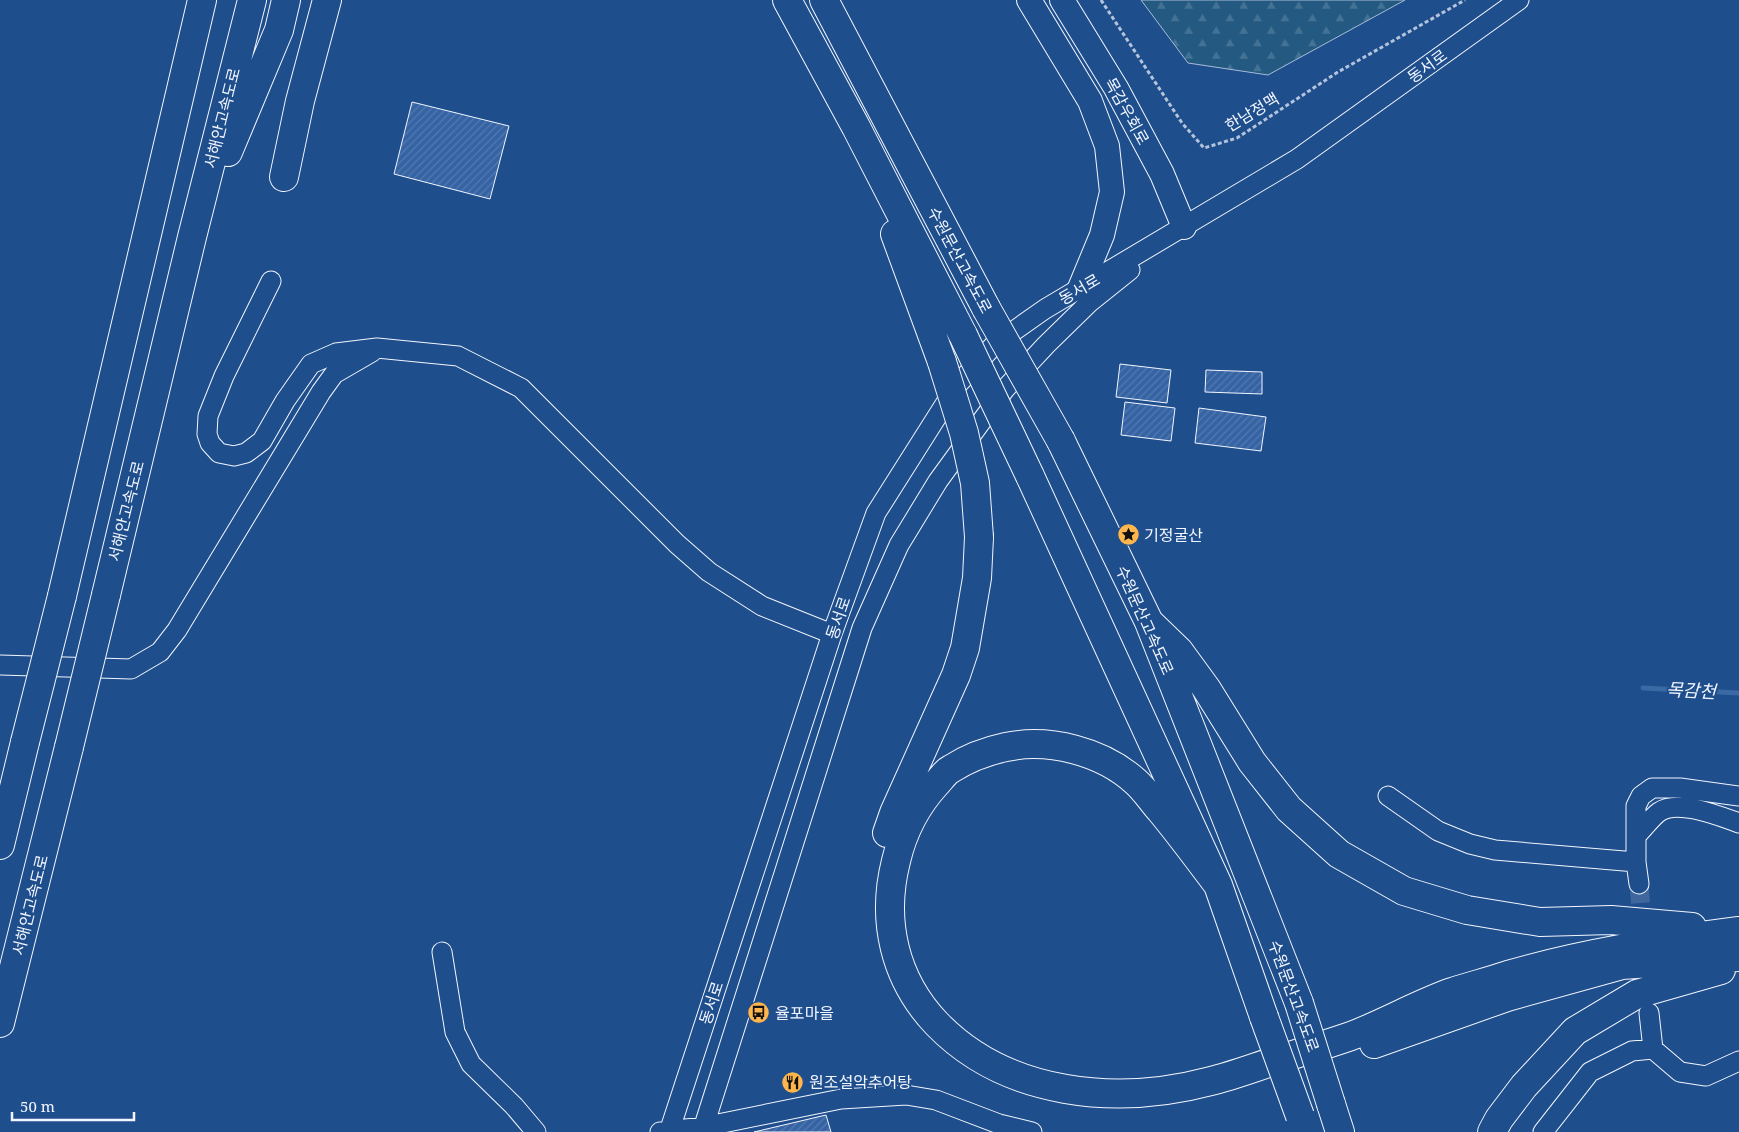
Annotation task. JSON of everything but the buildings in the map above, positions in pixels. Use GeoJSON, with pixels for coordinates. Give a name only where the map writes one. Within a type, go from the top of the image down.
{"type":"FeatureCollection","features":[{"type":"Feature","properties":{"kind":"highway"},"geometry":{"type":"LineString","coordinates":[[0,845],[62,596],[202,0]]}},
{"type":"Feature","properties":{"kind":"highway","name":"서해안고속도로"},"geometry":{"type":"LineString","coordinates":[[0,1023],[69,748],[192,237],[252,0]]}},
{"type":"Feature","properties":{"kind":"highway"},"geometry":{"type":"LineString","coordinates":[[192,237],[279,30],[286,0]]}},
{"type":"Feature","properties":{"kind":"highway"},"geometry":{"type":"LineString","coordinates":[[284,178],[300,100],[327,0]]}},
{"type":"Feature","properties":{"kind":"highway","name":"수원문산고속도로"},"geometry":{"type":"LineString","coordinates":[[787,0],[856,127],[963,335],[1218,885],[1303,1124]]}},
{"type":"Feature","properties":{"kind":"highway","name":"수원문산고속도로"},"geometry":{"type":"LineString","coordinates":[[824,0],[986,308],[1061,441],[1149,622],[1299,1003],[1340,1132]]}},
{"type":"Feature","properties":{"kind":"highway"},"geometry":{"type":"LineString","coordinates":[[856,127],[942,362],[964,433],[975,482],[979,537],[977,578],[965,648],[956,675],[894,813],[884,840],[874,891],[876,934],[887,975],[905,1009],[942,1052],[955,1063],[986,1083],[1021,1097],[1056,1106],[1102,1112],[1168,1107],[1275,1079],[1507,997],[1586,974],[1622,965],[1739,957]]}},
{"type":"Feature","properties":{"kind":"highway"},"geometry":{"type":"LineString","coordinates":[[1149,622],[1179,651],[1206,688],[1252,762],[1289,809],[1339,854],[1404,891],[1467,910],[1540,922],[1611,920],[1739,931]]}},
{"type":"Feature","properties":{"kind":"highway"},"geometry":{"type":"LineString","coordinates":[[1218,885],[1179,833],[1136,783],[1116,767],[1094,757],[1056,745],[1021,744],[986,751],[949,770],[922,799],[901,837],[890,882],[890,926],[896,956],[905,978],[917,999],[952,1038],[976,1057],[1033,1083],[1067,1090],[1100,1093],[1156,1092],[1214,1081],[1351,1036],[1450,993],[1544,965],[1658,942],[1739,931]]}},
{"type":"Feature","properties":{"kind":"highway"},"geometry":{"type":"LineString","coordinates":[[1492,1132],[1499,1119],[1524,1086],[1575,1031],[1637,994],[1739,965]]}},
{"type":"Feature","properties":{"kind":"main road","name":"목감우회로"},"geometry":{"type":"LineString","coordinates":[[1029,0],[1090,101],[1107,146],[1112,192],[1102,235],[1080,288]]}},
{"type":"Feature","properties":{"kind":"main road","name":"목감우회로"},"geometry":{"type":"LineString","coordinates":[[1062,0],[1116,88],[1162,174],[1184,227]]}},
{"type":"Feature","properties":{"kind":"street","name":"동서로"},"geometry":{"type":"LineString","coordinates":[[665,1131],[832,634],[876,513],[957,385],[994,345],[1045,309],[1297,159],[1519,0]]}},
{"type":"Feature","properties":{"kind":"street","name":"동서로"},"geometry":{"type":"LineString","coordinates":[[702,1130],[862,628],[899,545],[938,481],[1005,390],[1046,345],[1090,302],[1184,227]]}},
{"type":"Feature","properties":{"kind":"street"},"geometry":{"type":"LineString","coordinates":[[271,281],[224,376],[208,416],[207,434],[210,443],[218,453],[234,456],[246,453],[262,441],[285,402],[311,364],[336,353],[377,348],[458,356],[521,388],[676,544],[709,572],[762,606],[832,634]]}},
{"type":"Feature","properties":{"kind":"street"},"geometry":{"type":"LineString","coordinates":[[0,665],[131,669],[160,652],[177,630],[321,392],[334,374],[377,348]]}},
{"type":"Feature","properties":{"kind":"street"},"geometry":{"type":"LineString","coordinates":[[1639,884],[1636,862],[1636,806],[1641,796],[1652,788],[1680,788],[1739,796]]}},
{"type":"Feature","properties":{"kind":"street"},"geometry":{"type":"LineString","coordinates":[[1388,796],[1438,831],[1470,844],[1495,850],[1636,862]]}},
{"type":"Feature","properties":{"kind":"street"},"geometry":{"type":"LineString","coordinates":[[1637,835],[1660,812],[1677,807],[1704,812],[1739,823]]}},
{"type":"Feature","properties":{"kind":"street"},"geometry":{"type":"LineString","coordinates":[[442,952],[455,1032],[471,1064],[514,1106],[536,1132]]}},
{"type":"Feature","properties":{"kind":"street"},"geometry":{"type":"LineString","coordinates":[[1649,1013],[1653,1049],[1680,1072],[1706,1076],[1739,1061]]}},
{"type":"Feature","properties":{"kind":"street"},"geometry":{"type":"LineString","coordinates":[[1543,1132],[1590,1072],[1632,1051],[1653,1049]]}},
{"type":"Feature","properties":{"kind":"street"},"geometry":{"type":"LineString","coordinates":[[665,1131],[702,1130],[841,1099],[906,1095],[936,1100],[999,1124],[1032,1132]]}},
{"type":"Feature","properties":{"kind":"path","name":"한남정맥"},"geometry":{"type":"LineString","coordinates":[[1102,0],[1182,123],[1204,148],[1237,138],[1338,72],[1466,0]]}},
{"type":"Feature","properties":{"kind":"green space"},"geometry":{"type":"Polygon","coordinates":[[[1141,0],[1405,0],[1268,75],[1188,63],[1141,0]]]}},
{"type":"Feature","properties":{"kind":"waterway","name":"목감천"},"geometry":{"type":"LineString","coordinates":[[1643,688],[1739,693]]}},
{"type":"Feature","properties":{"kind":"tunnel"},"geometry":{"type":"LineString","coordinates":[[1639,884],[1643,934]]}},
{"type":"Feature","properties":{"kind":"place","name":"기정굴산"},"geometry":{"type":"Point","coordinates":[1128,535]}},
{"type":"Feature","properties":{"kind":"place","name":"율포마을"},"geometry":{"type":"Point","coordinates":[759,1013]}},
{"type":"Feature","properties":{"kind":"place","name":"원조설악추어탕"},"geometry":{"type":"Point","coordinates":[793,1082]}}]}
